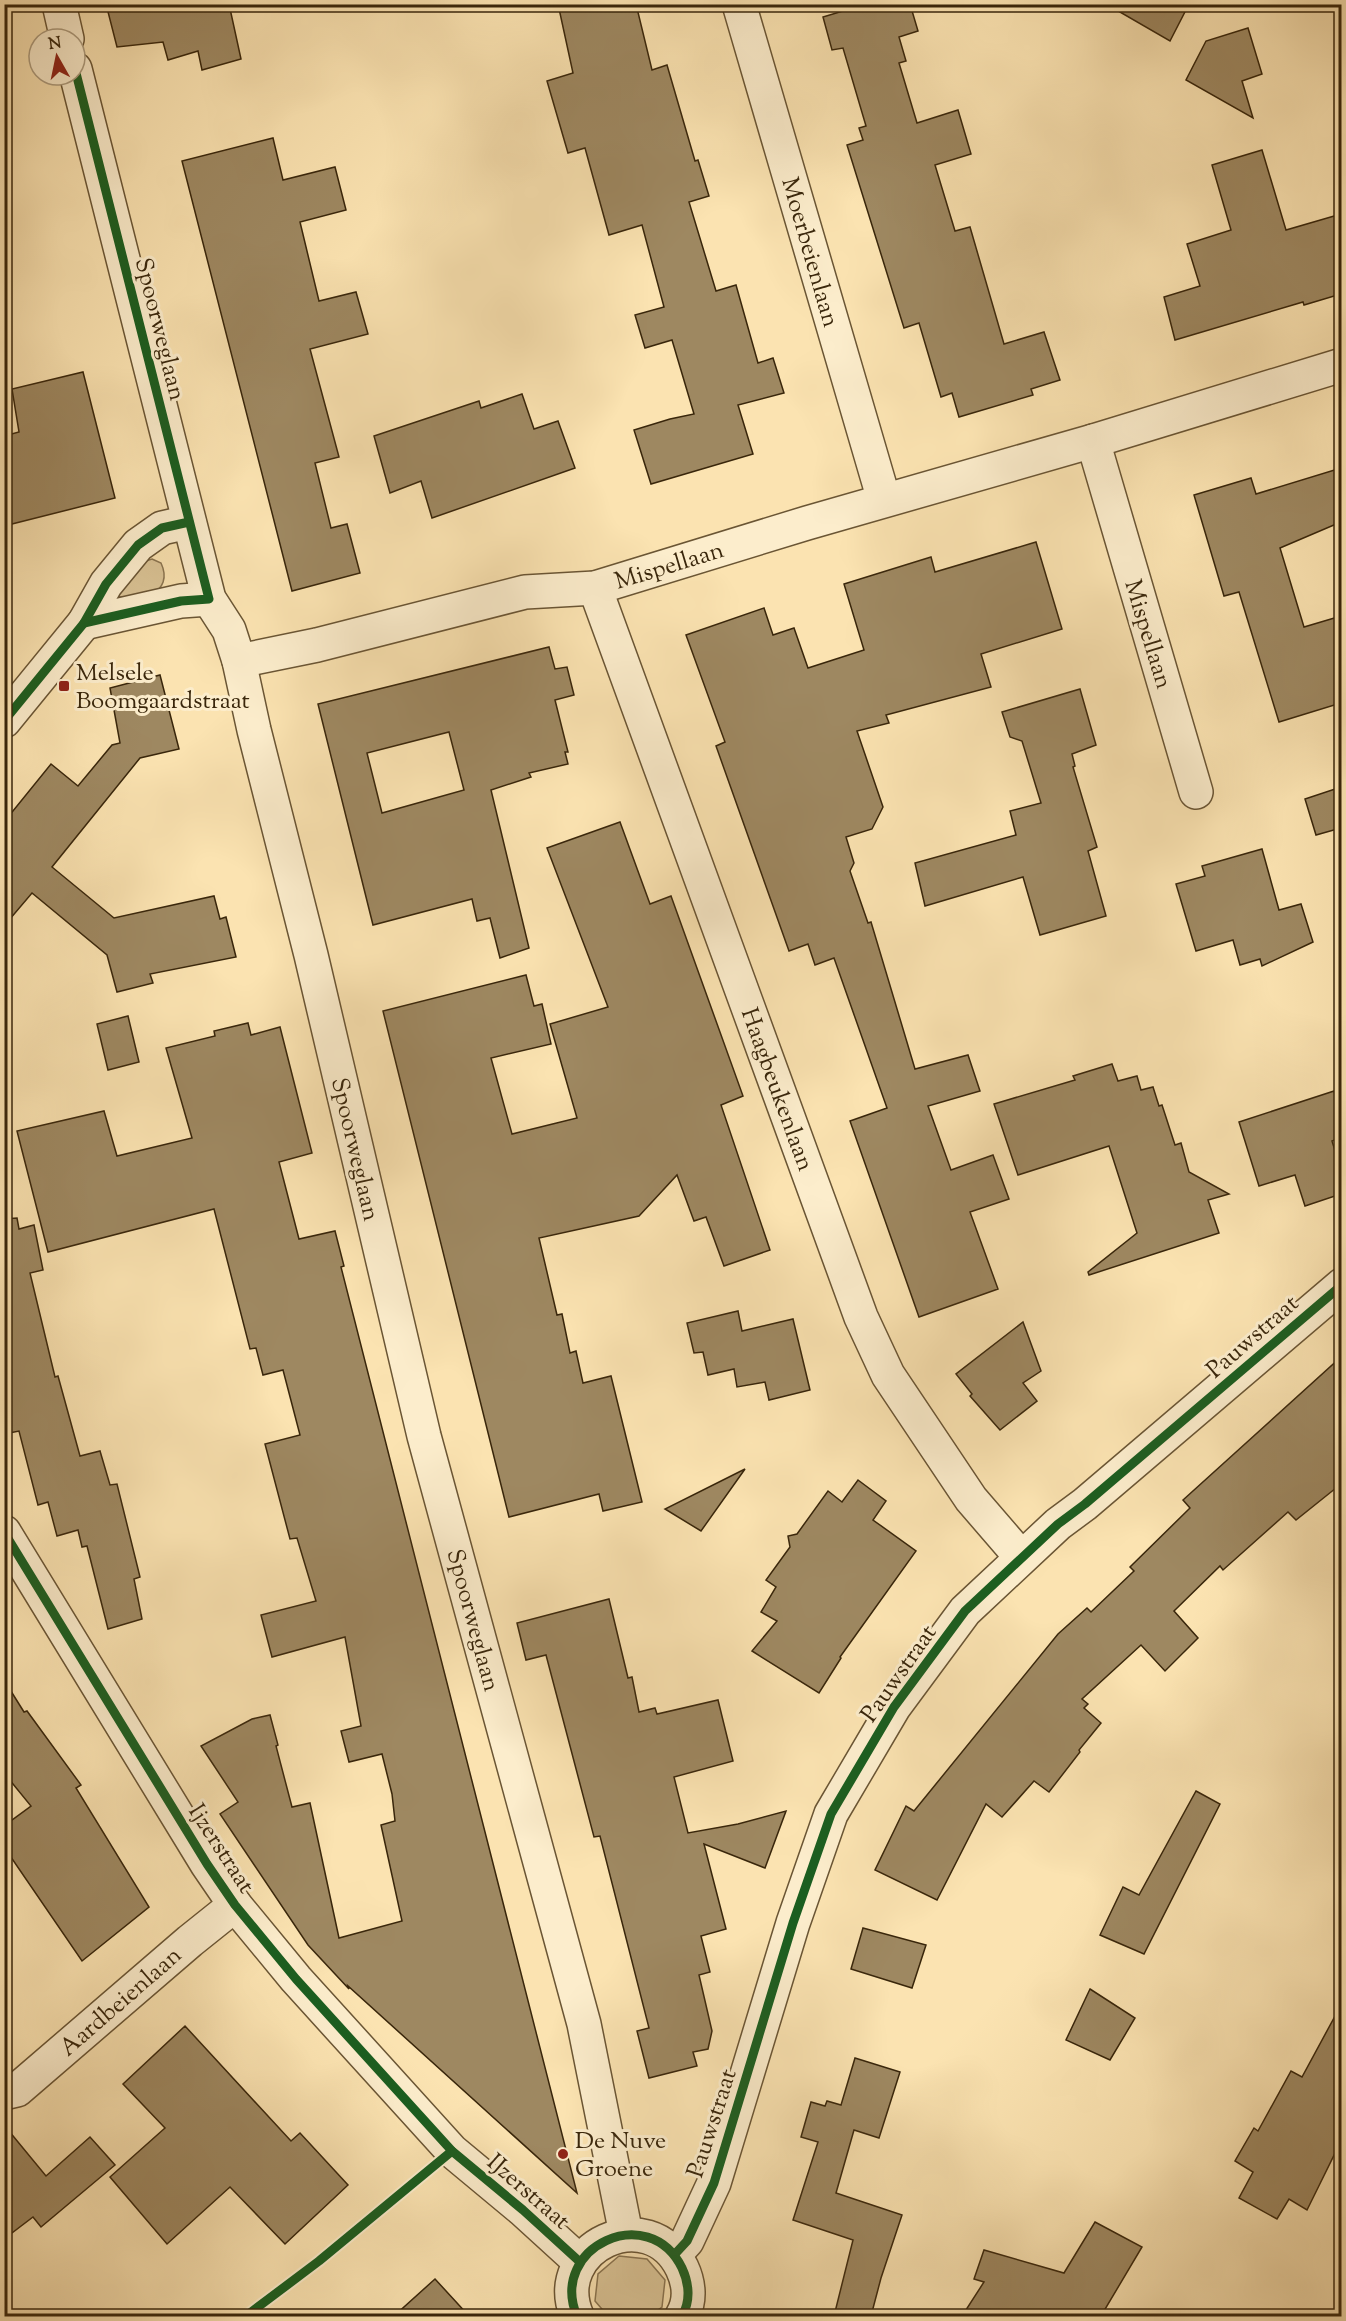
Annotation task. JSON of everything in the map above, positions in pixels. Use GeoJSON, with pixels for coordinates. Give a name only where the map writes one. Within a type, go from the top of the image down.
{"type":"FeatureCollection","features":[{"type":"Feature","properties":{"kind":"street"},"geometry":{"type":"LineString","coordinates":[[59,4],[64,27]]}},
{"type":"Feature","properties":{"kind":"street","name":"Moerbeienlaan"},"geometry":{"type":"LineString","coordinates":[[739,4],[884,500]]}},
{"type":"Feature","properties":{"kind":"street","name":"Spoorweglaan"},"geometry":{"type":"LineString","coordinates":[[80,87],[209,599],[229,630],[239,661],[424,1436],[584,2024],[626,2234]]}},
{"type":"Feature","properties":{"kind":"street","name":"Mispellaan"},"geometry":{"type":"LineString","coordinates":[[239,661],[317,645],[525,592],[595,588],[1341,365]]}},
{"type":"Feature","properties":{"kind":"street","name":"Mispellaan"},"geometry":{"type":"LineString","coordinates":[[1093,441],[1196,792]]}},
{"type":"Feature","properties":{"kind":"street"},"geometry":{"type":"LineString","coordinates":[[4,721],[84,623],[106,584],[138,545],[162,528],[189,522]]}},
{"type":"Feature","properties":{"kind":"street","name":"Haagbeukenlaan"},"geometry":{"type":"LineString","coordinates":[[595,588],[861,1317],[888,1375],[971,1499],[1021,1557]]}},
{"type":"Feature","properties":{"kind":"street"},"geometry":{"type":"LineString","coordinates":[[84,623],[181,601],[209,599]]}},
{"type":"Feature","properties":{"kind":"street","name":"Pauwstraat"},"geometry":{"type":"LineString","coordinates":[[675,2254],[687,2241],[714,2183],[793,1923],[831,1814],[894,1707],[965,1611],[1021,1557],[1341,1285]]}},
{"type":"Feature","properties":{"kind":"street","name":"Ijzerstraat"},"geometry":{"type":"LineString","coordinates":[[4,1532],[207,1864],[235,1905],[296,1979],[452,2151]]}},
{"type":"Feature","properties":{"kind":"street","name":"Aardbeienlaan"},"geometry":{"type":"LineString","coordinates":[[4,2093],[17,2090],[235,1905]]}},
{"type":"Feature","properties":{"kind":"street","name":"IJzerstraat"},"geometry":{"type":"LineString","coordinates":[[452,2151],[523,2210],[580,2262]]}},
{"type":"Feature","properties":{"kind":"street"},"geometry":{"type":"LineString","coordinates":[[577,2316],[571,2290],[580,2262],[595,2245],[626,2234],[653,2238],[675,2254],[687,2279],[687,2307],[682,2316]]}},
{"type":"Feature","properties":{"kind":"shaded area"},"geometry":{"type":"Polygon","coordinates":[[[152,559],[161,563],[164,573],[159,589],[144,597],[116,596],[140,563],[152,559]]]}},
{"type":"Feature","properties":{"kind":"shaded area"},"geometry":{"type":"Polygon","coordinates":[[[619,2256],[647,2259],[665,2280],[662,2307],[650,2316],[608,2316],[595,2301],[598,2274],[619,2256]]]}},
{"type":"Feature","properties":{"kind":"building"},"geometry":{"type":"Polygon","coordinates":[[[106,4],[229,4],[241,59],[202,70],[198,51],[168,60],[163,42],[117,47],[106,4]]]}},
{"type":"Feature","properties":{"kind":"building"},"geometry":{"type":"Polygon","coordinates":[[[558,4],[636,4],[652,70],[667,65],[695,161],[698,160],[709,196],[689,202],[716,291],[736,285],[758,363],[773,358],[784,393],[738,405],[753,454],[651,484],[634,430],[694,414],[672,340],[645,348],[635,315],[664,307],[642,225],[609,235],[585,148],[568,153],[547,81],[573,73],[558,4]]]}},
{"type":"Feature","properties":{"kind":"building"},"geometry":{"type":"Polygon","coordinates":[[[866,4],[910,4],[918,31],[899,37],[906,61],[899,63],[917,123],[958,110],[971,154],[935,165],[955,231],[970,227],[1004,344],[1044,332],[1060,380],[1031,389],[1033,395],[959,417],[952,393],[941,397],[919,323],[904,328],[847,145],[863,140],[859,128],[866,126],[843,48],[832,50],[823,17],[866,4]]]}},
{"type":"Feature","properties":{"kind":"building"},"geometry":{"type":"Polygon","coordinates":[[[1106,4],[1189,4],[1170,41],[1106,4]]]}},
{"type":"Feature","properties":{"kind":"building"},"geometry":{"type":"Polygon","coordinates":[[[1248,28],[1262,74],[1242,81],[1253,118],[1186,80],[1206,41],[1248,28]]]}},
{"type":"Feature","properties":{"kind":"building"},"geometry":{"type":"Polygon","coordinates":[[[273,138],[283,180],[335,167],[346,210],[300,222],[319,301],[356,292],[368,334],[310,349],[339,457],[315,463],[331,528],[347,524],[360,573],[292,591],[182,161],[273,138]]]}},
{"type":"Feature","properties":{"kind":"building"},"geometry":{"type":"Polygon","coordinates":[[[1262,150],[1286,230],[1341,214],[1341,294],[1304,305],[1303,302],[1175,340],[1164,297],[1200,286],[1187,244],[1231,230],[1212,165],[1262,150]]]}},
{"type":"Feature","properties":{"kind":"building"},"geometry":{"type":"Polygon","coordinates":[[[83,372],[115,498],[4,526],[4,436],[19,432],[12,389],[83,372]]]}},
{"type":"Feature","properties":{"kind":"building"},"geometry":{"type":"Polygon","coordinates":[[[522,394],[534,429],[558,421],[575,468],[432,518],[421,481],[390,493],[374,436],[479,401],[481,408],[522,394]]]}},
{"type":"Feature","properties":{"kind":"building"},"geometry":{"type":"Polygon","coordinates":[[[1341,468],[1341,522],[1280,548],[1304,627],[1341,616],[1341,703],[1279,722],[1239,592],[1224,596],[1194,495],[1251,478],[1256,494],[1341,468]]]}},
{"type":"Feature","properties":{"kind":"building"},"geometry":{"type":"Polygon","coordinates":[[[1036,542],[1062,629],[981,654],[991,687],[886,715],[889,723],[857,731],[883,807],[872,829],[846,837],[854,863],[850,871],[868,923],[871,922],[915,1069],[968,1055],[980,1091],[928,1106],[951,1170],[993,1155],[1009,1199],[970,1212],[998,1289],[919,1317],[850,1121],[887,1108],[834,958],[815,965],[808,944],[789,951],[716,746],[725,742],[686,635],[764,608],[773,635],[794,628],[808,668],[864,650],[844,584],[931,557],[935,572],[1036,542]]]}},
{"type":"Feature","properties":{"kind":"building"},"geometry":{"type":"Polygon","coordinates":[[[549,647],[555,669],[567,667],[574,695],[555,700],[568,752],[565,752],[568,764],[529,773],[531,777],[491,790],[529,948],[500,958],[490,918],[477,921],[472,899],[373,925],[318,704],[549,647]],[[449,732],[367,753],[382,813],[464,790],[449,732]]]}},
{"type":"Feature","properties":{"kind":"building"},"geometry":{"type":"Polygon","coordinates":[[[160,675],[179,749],[140,758],[52,867],[114,918],[214,896],[220,919],[226,917],[236,957],[150,974],[153,983],[117,992],[107,955],[32,893],[4,926],[4,822],[51,764],[78,786],[112,745],[120,743],[110,688],[160,675]]]}},
{"type":"Feature","properties":{"kind":"building"},"geometry":{"type":"Polygon","coordinates":[[[1080,689],[1096,745],[1072,754],[1075,766],[1073,767],[1097,847],[1088,851],[1106,916],[1040,935],[1023,877],[925,906],[915,863],[1016,835],[1010,811],[1041,803],[1022,741],[1010,737],[1002,712],[1080,689]]]}},
{"type":"Feature","properties":{"kind":"building"},"geometry":{"type":"Polygon","coordinates":[[[1341,787],[1341,828],[1316,835],[1305,799],[1341,787]]]}},
{"type":"Feature","properties":{"kind":"building"},"geometry":{"type":"Polygon","coordinates":[[[620,822],[650,904],[671,896],[743,1096],[721,1105],[770,1250],[724,1266],[706,1217],[694,1221],[677,1175],[639,1216],[539,1238],[557,1315],[562,1314],[570,1353],[576,1351],[583,1383],[611,1376],[642,1502],[603,1511],[599,1494],[509,1517],[383,1011],[526,975],[534,1006],[542,1004],[551,1044],[491,1058],[512,1134],[577,1118],[550,1024],[608,1007],[547,848],[620,822]]]}},
{"type":"Feature","properties":{"kind":"building"},"geometry":{"type":"Polygon","coordinates":[[[1262,849],[1279,910],[1301,904],[1313,942],[1262,966],[1260,959],[1240,965],[1233,940],[1196,951],[1176,884],[1205,876],[1202,866],[1262,849]]]}},
{"type":"Feature","properties":{"kind":"building"},"geometry":{"type":"Polygon","coordinates":[[[128,1016],[139,1062],[108,1070],[97,1024],[128,1016]]]}},
{"type":"Feature","properties":{"kind":"building"},"geometry":{"type":"Polygon","coordinates":[[[248,1023],[251,1035],[280,1027],[312,1153],[279,1162],[299,1239],[335,1231],[344,1266],[341,1267],[577,2193],[348,1986],[349,1989],[308,1945],[220,1814],[238,1802],[201,1746],[252,1719],[270,1715],[292,1807],[310,1803],[339,1938],[402,1921],[381,1825],[395,1821],[392,1794],[382,1754],[349,1762],[341,1731],[361,1726],[345,1637],[272,1657],[261,1615],[316,1601],[297,1538],[290,1539],[265,1444],[300,1435],[283,1370],[263,1375],[256,1348],[250,1349],[214,1209],[48,1252],[17,1131],[104,1111],[117,1156],[192,1138],[166,1048],[215,1036],[214,1031],[248,1023]]]}},
{"type":"Feature","properties":{"kind":"building"},"geometry":{"type":"Polygon","coordinates":[[[1112,1064],[1118,1081],[1137,1076],[1141,1090],[1153,1087],[1159,1106],[1162,1105],[1175,1145],[1181,1143],[1189,1172],[1229,1194],[1208,1200],[1219,1233],[1089,1275],[1088,1272],[1137,1233],[1109,1146],[1018,1175],[994,1104],[1075,1080],[1073,1076],[1112,1064]]]}},
{"type":"Feature","properties":{"kind":"building"},"geometry":{"type":"Polygon","coordinates":[[[1334,1091],[1341,1114],[1341,1138],[1332,1141],[1341,1170],[1341,1194],[1305,1206],[1295,1175],[1259,1186],[1239,1122],[1334,1091]]]}},
{"type":"Feature","properties":{"kind":"building"},"geometry":{"type":"Polygon","coordinates":[[[17,1218],[19,1229],[34,1225],[43,1270],[30,1273],[55,1377],[58,1376],[80,1456],[100,1451],[110,1485],[117,1484],[140,1577],[134,1579],[142,1619],[108,1629],[87,1546],[82,1547],[78,1530],[57,1536],[48,1502],[38,1505],[19,1431],[4,1434],[4,1219],[17,1218]]]}},
{"type":"Feature","properties":{"kind":"building"},"geometry":{"type":"Polygon","coordinates":[[[738,1311],[742,1331],[793,1319],[810,1390],[769,1400],[765,1382],[737,1387],[734,1369],[708,1375],[703,1352],[694,1353],[687,1323],[738,1311]]]}},
{"type":"Feature","properties":{"kind":"building"},"geometry":{"type":"Polygon","coordinates":[[[1023,1322],[1041,1371],[1023,1383],[1037,1401],[1000,1430],[970,1396],[972,1394],[956,1374],[1023,1322]]]}},
{"type":"Feature","properties":{"kind":"building"},"geometry":{"type":"Polygon","coordinates":[[[1341,1357],[1341,1484],[1296,1520],[1288,1512],[1223,1570],[1220,1566],[1174,1611],[1198,1638],[1165,1671],[1141,1645],[1082,1699],[1088,1704],[1084,1708],[1101,1723],[1049,1792],[1034,1781],[1002,1817],[986,1804],[937,1900],[875,1870],[906,1806],[914,1811],[1058,1634],[1087,1608],[1091,1612],[1134,1571],[1130,1567],[1190,1508],[1183,1500],[1341,1357]]]}},
{"type":"Feature","properties":{"kind":"building"},"geometry":{"type":"Polygon","coordinates":[[[745,1469],[701,1531],[665,1509],[745,1469]]]}},
{"type":"Feature","properties":{"kind":"building"},"geometry":{"type":"Polygon","coordinates":[[[858,1480],[886,1501],[873,1520],[916,1551],[840,1657],[819,1693],[752,1651],[777,1621],[761,1612],[776,1587],[766,1580],[790,1547],[788,1536],[797,1534],[828,1491],[842,1502],[858,1480]]]}},
{"type":"Feature","properties":{"kind":"building"},"geometry":{"type":"Polygon","coordinates":[[[609,1599],[628,1678],[632,1677],[639,1712],[655,1708],[657,1714],[718,1700],[733,1761],[674,1777],[688,1833],[738,1824],[786,1811],[765,1868],[704,1844],[726,1929],[701,1936],[710,1972],[699,1975],[712,2031],[708,2049],[693,2052],[697,2066],[649,2078],[637,2031],[649,2028],[600,1836],[594,1837],[546,1655],[526,1660],[517,1623],[609,1599]]]}},
{"type":"Feature","properties":{"kind":"building"},"geometry":{"type":"Polygon","coordinates":[[[4,1680],[24,1712],[27,1711],[81,1785],[76,1788],[149,1907],[82,1961],[4,1847],[4,1826],[31,1806],[4,1773],[4,1680]]]}},
{"type":"Feature","properties":{"kind":"building"},"geometry":{"type":"Polygon","coordinates":[[[1196,1791],[1220,1804],[1144,1954],[1100,1935],[1123,1887],[1139,1895],[1196,1791]]]}},
{"type":"Feature","properties":{"kind":"building"},"geometry":{"type":"Polygon","coordinates":[[[863,1928],[926,1945],[912,1988],[851,1969],[863,1928]]]}},
{"type":"Feature","properties":{"kind":"building"},"geometry":{"type":"Polygon","coordinates":[[[1090,1989],[1135,2018],[1110,2060],[1066,2040],[1090,1989]]]}},
{"type":"Feature","properties":{"kind":"building"},"geometry":{"type":"Polygon","coordinates":[[[1341,2005],[1341,2141],[1307,2210],[1289,2199],[1277,2219],[1239,2198],[1253,2172],[1235,2161],[1254,2128],[1258,2131],[1291,2071],[1302,2077],[1341,2005]]]}},
{"type":"Feature","properties":{"kind":"building"},"geometry":{"type":"Polygon","coordinates":[[[185,2026],[291,2141],[300,2133],[348,2185],[285,2244],[230,2187],[167,2244],[110,2177],[165,2128],[123,2084],[185,2026]]]}},
{"type":"Feature","properties":{"kind":"building"},"geometry":{"type":"Polygon","coordinates":[[[855,2058],[900,2072],[879,2138],[854,2130],[836,2193],[902,2215],[871,2316],[834,2316],[853,2240],[793,2220],[818,2142],[801,2137],[811,2102],[825,2106],[827,2101],[841,2105],[855,2058]]]}},
{"type":"Feature","properties":{"kind":"building"},"geometry":{"type":"Polygon","coordinates":[[[4,2125],[46,2176],[90,2137],[115,2165],[41,2227],[33,2217],[4,2239],[4,2125]]]}},
{"type":"Feature","properties":{"kind":"building"},"geometry":{"type":"Polygon","coordinates":[[[1095,2222],[1142,2247],[1101,2316],[962,2316],[984,2282],[974,2279],[984,2250],[1064,2273],[1095,2222]]]}},
{"type":"Feature","properties":{"kind":"building"},"geometry":{"type":"Polygon","coordinates":[[[435,2279],[469,2316],[394,2316],[435,2279]]]}},
{"type":"Feature","properties":{"kind":"cycle path"},"geometry":{"type":"LineString","coordinates":[[80,87],[209,599],[181,601],[84,623]]}},
{"type":"Feature","properties":{"kind":"cycle path"},"geometry":{"type":"LineString","coordinates":[[4,721],[84,623],[106,584],[138,545],[162,528],[189,522]]}},
{"type":"Feature","properties":{"kind":"cycle path"},"geometry":{"type":"LineString","coordinates":[[675,2254],[687,2241],[714,2183],[793,1923],[831,1814],[894,1707],[965,1611],[1058,1524],[1085,1504],[1342,1285]]}},
{"type":"Feature","properties":{"kind":"cycle path"},"geometry":{"type":"LineString","coordinates":[[4,1532],[207,1864],[235,1905],[296,1979],[452,2151],[523,2210],[580,2262]]}},
{"type":"Feature","properties":{"kind":"cycle path"},"geometry":{"type":"LineString","coordinates":[[246,2316],[319,2261],[452,2151]]}},
{"type":"Feature","properties":{"kind":"cycle path"},"geometry":{"type":"LineString","coordinates":[[577,2316],[572,2291],[577,2270],[589,2253],[606,2241],[627,2235],[648,2237],[667,2248],[682,2268],[688,2292],[687,2304],[682,2316]]}},
{"type":"Feature","properties":{"kind":"place","name":"Melsele Boomgaardstraat"},"geometry":{"type":"Point","coordinates":[64,686]}},
{"type":"Feature","properties":{"kind":"place","name":"De Nuve Groene"},"geometry":{"type":"Point","coordinates":[563,2154]}}]}
